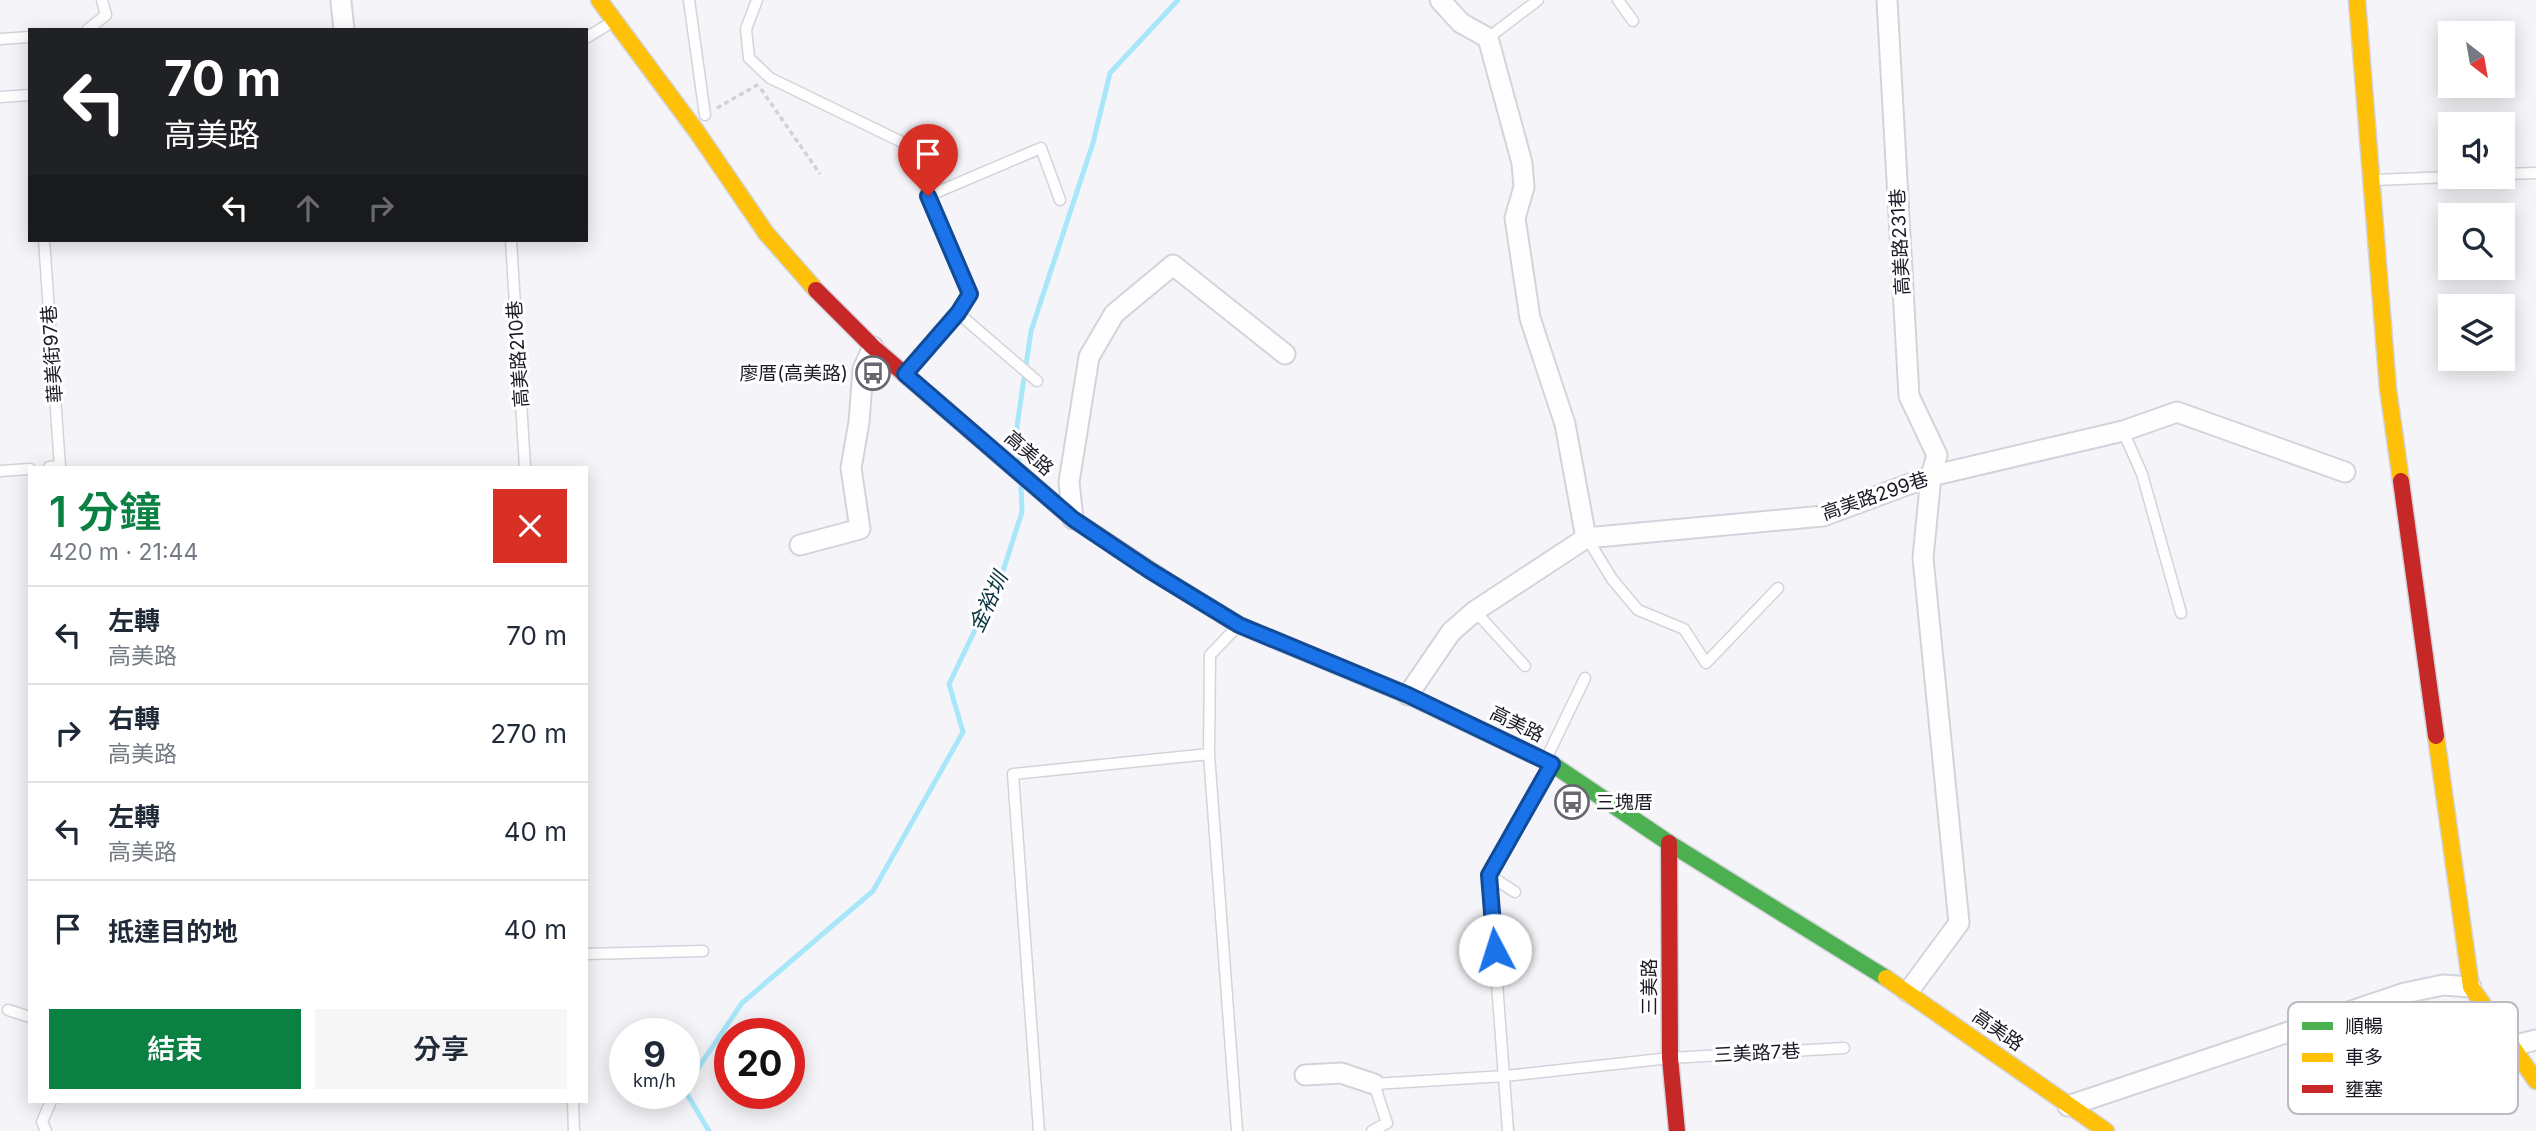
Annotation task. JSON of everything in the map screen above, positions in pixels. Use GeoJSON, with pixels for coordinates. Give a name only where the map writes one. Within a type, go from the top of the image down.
{"type":"FeatureCollection","features":[{"type":"Feature","properties":{"kind":"street","name":"高美路"},"geometry":{"type":"LineString","coordinates":[[599,0],[766,233],[797,271],[873,346],[1073,519],[1239,625],[1408,695],[1548,762],[1669,843],[1908,992],[2106,1131]]}},
{"type":"Feature","properties":{"kind":"street"},"geometry":{"type":"LineString","coordinates":[[1440,0],[1461,23],[1488,38],[1522,163],[1524,187],[1515,218],[1530,318],[1565,424],[1586,538]]}},
{"type":"Feature","properties":{"kind":"street","name":"高美路231巷"},"geometry":{"type":"LineString","coordinates":[[1887,0],[1909,396],[1937,455],[1931,476],[1923,558],[1959,923],[1908,992]]}},
{"type":"Feature","properties":{"kind":"street"},"geometry":{"type":"LineString","coordinates":[[2357,0],[2388,389],[2472,987],[2482,1002]]}},
{"type":"Feature","properties":{"kind":"street"},"geometry":{"type":"LineString","coordinates":[[341,2],[344,28]]}},
{"type":"Feature","properties":{"kind":"street"},"geometry":{"type":"LineString","coordinates":[[1073,519],[1069,482],[1089,357],[1114,314],[1173,265],[1286,354]]}},
{"type":"Feature","properties":{"kind":"street"},"geometry":{"type":"LineString","coordinates":[[800,545],[860,529],[851,468],[859,422],[863,369],[873,346]]}},
{"type":"Feature","properties":{"kind":"street","name":"高美路299巷"},"geometry":{"type":"LineString","coordinates":[[1408,695],[1451,632],[1475,611],[1586,538],[1823,516],[1931,476],[2123,431],[2177,412],[2346,472]]}},
{"type":"Feature","properties":{"kind":"street","name":"三美路"},"geometry":{"type":"LineString","coordinates":[[1669,843],[1670,1058],[1677,1131]]}},
{"type":"Feature","properties":{"kind":"street"},"geometry":{"type":"LineString","coordinates":[[2379,1002],[2442,985],[2472,987]]}},
{"type":"Feature","properties":{"kind":"street"},"geometry":{"type":"LineString","coordinates":[[2068,1106],[2288,1032]]}},
{"type":"Feature","properties":{"kind":"street"},"geometry":{"type":"LineString","coordinates":[[2518,1044],[2536,1040]]}},
{"type":"Feature","properties":{"kind":"street"},"geometry":{"type":"LineString","coordinates":[[2518,1055],[2536,1081]]}},
{"type":"Feature","properties":{"kind":"street"},"geometry":{"type":"LineString","coordinates":[[1305,1075],[1341,1073],[1374,1084]]}},
{"type":"Feature","properties":{"kind":"lane"},"geometry":{"type":"LineString","coordinates":[[90,28],[106,15],[102,0]]}},
{"type":"Feature","properties":{"kind":"lane"},"geometry":{"type":"LineString","coordinates":[[689,0],[705,115]]}},
{"type":"Feature","properties":{"kind":"lane"},"geometry":{"type":"LineString","coordinates":[[757,0],[746,29],[749,58],[770,78],[908,145],[970,294],[958,313],[905,374]]}},
{"type":"Feature","properties":{"kind":"lane"},"geometry":{"type":"LineString","coordinates":[[1488,38],[1538,0]]}},
{"type":"Feature","properties":{"kind":"lane"},"geometry":{"type":"LineString","coordinates":[[1618,0],[1633,21]]}},
{"type":"Feature","properties":{"kind":"lane"},"geometry":{"type":"LineString","coordinates":[[588,37],[615,20]]}},
{"type":"Feature","properties":{"kind":"lane"},"geometry":{"type":"LineString","coordinates":[[0,39],[28,37]]}},
{"type":"Feature","properties":{"kind":"lane"},"geometry":{"type":"LineString","coordinates":[[0,97],[28,95]]}},
{"type":"Feature","properties":{"kind":"lane"},"geometry":{"type":"LineString","coordinates":[[928,196],[1041,148],[1060,200]]}},
{"type":"Feature","properties":{"kind":"lane"},"geometry":{"type":"LineString","coordinates":[[2515,174],[2536,173]]}},
{"type":"Feature","properties":{"kind":"lane"},"geometry":{"type":"LineString","coordinates":[[2371,180],[2438,177]]}},
{"type":"Feature","properties":{"kind":"lane","name":"華美街97巷"},"geometry":{"type":"LineString","coordinates":[[44,242],[60,466]]}},
{"type":"Feature","properties":{"kind":"lane","name":"高美路210巷"},"geometry":{"type":"LineString","coordinates":[[511,242],[525,466]]}},
{"type":"Feature","properties":{"kind":"lane"},"geometry":{"type":"LineString","coordinates":[[958,313],[1037,381]]}},
{"type":"Feature","properties":{"kind":"lane"},"geometry":{"type":"LineString","coordinates":[[2123,431],[2142,474],[2181,613]]}},
{"type":"Feature","properties":{"kind":"lane"},"geometry":{"type":"LineString","coordinates":[[0,471],[28,469]]}},
{"type":"Feature","properties":{"kind":"lane"},"geometry":{"type":"LineString","coordinates":[[1586,538],[1612,579],[1638,610],[1684,629],[1706,663],[1778,588]]}},
{"type":"Feature","properties":{"kind":"lane"},"geometry":{"type":"LineString","coordinates":[[1475,611],[1525,666]]}},
{"type":"Feature","properties":{"kind":"lane"},"geometry":{"type":"LineString","coordinates":[[1237,1131],[1209,754],[1210,655],[1239,625]]}},
{"type":"Feature","properties":{"kind":"lane"},"geometry":{"type":"LineString","coordinates":[[1508,1131],[1489,875],[1548,762],[1586,678]]}},
{"type":"Feature","properties":{"kind":"lane"},"geometry":{"type":"LineString","coordinates":[[1039,1131],[1013,774],[1209,754]]}},
{"type":"Feature","properties":{"kind":"lane"},"geometry":{"type":"LineString","coordinates":[[1489,875],[1515,892]]}},
{"type":"Feature","properties":{"kind":"lane"},"geometry":{"type":"LineString","coordinates":[[588,954],[703,951]]}},
{"type":"Feature","properties":{"kind":"lane"},"geometry":{"type":"LineString","coordinates":[[8,1010],[28,1016]]}},
{"type":"Feature","properties":{"kind":"lane","name":"三美路7巷"},"geometry":{"type":"LineString","coordinates":[[1374,1084],[1505,1076],[1670,1058],[1844,1048]]}},
{"type":"Feature","properties":{"kind":"lane"},"geometry":{"type":"LineString","coordinates":[[1372,1131],[1387,1123],[1374,1084]]}},
{"type":"Feature","properties":{"kind":"lane"},"geometry":{"type":"LineString","coordinates":[[46,1131],[42,1122],[50,1103]]}},
{"type":"Feature","properties":{"kind":"lane"},"geometry":{"type":"LineString","coordinates":[[573,1103],[574,1131]]}},
{"type":"Feature","properties":{"kind":"path"},"geometry":{"type":"LineString","coordinates":[[705,115],[770,78]]}},
{"type":"Feature","properties":{"kind":"path"},"geometry":{"type":"LineString","coordinates":[[758,85],[820,174]]}},
{"type":"Feature","properties":{"kind":"waterway","name":"金裕圳"},"geometry":{"type":"LineString","coordinates":[[1019,459],[1017,426],[1031,331],[1093,143],[1110,73],[1178,0]]}},
{"type":"Feature","properties":{"kind":"waterway","name":"金裕圳"},"geometry":{"type":"LineString","coordinates":[[709,1131],[684,1089],[742,1003],[873,891],[963,732],[949,684],[1002,574],[1022,512],[1021,486]]}},
{"type":"Feature","properties":{"kind":"traffic: fast"},"geometry":{"type":"LineString","coordinates":[[1407,695],[1552,764],[1669,843],[1886,978]]}},
{"type":"Feature","properties":{"kind":"traffic: slow"},"geometry":{"type":"LineString","coordinates":[[599,0],[697,132],[766,233],[816,290]]}},
{"type":"Feature","properties":{"kind":"traffic: slow"},"geometry":{"type":"LineString","coordinates":[[2357,0],[2388,389],[2401,481]]}},
{"type":"Feature","properties":{"kind":"traffic: slow"},"geometry":{"type":"LineString","coordinates":[[1167,581],[1239,625],[1407,695]]}},
{"type":"Feature","properties":{"kind":"traffic: slow"},"geometry":{"type":"LineString","coordinates":[[2436,736],[2471,987],[2481,1002]]}},
{"type":"Feature","properties":{"kind":"traffic: slow"},"geometry":{"type":"LineString","coordinates":[[1886,978],[2106,1131]]}},
{"type":"Feature","properties":{"kind":"traffic: slow"},"geometry":{"type":"LineString","coordinates":[[2518,1055],[2536,1081]]}},
{"type":"Feature","properties":{"kind":"traffic: jam"},"geometry":{"type":"LineString","coordinates":[[816,290],[873,347],[1073,519],[1167,581]]}},
{"type":"Feature","properties":{"kind":"traffic: jam"},"geometry":{"type":"LineString","coordinates":[[2401,481],[2436,736]]}},
{"type":"Feature","properties":{"kind":"traffic: jam"},"geometry":{"type":"LineString","coordinates":[[1669,843],[1670,1058],[1677,1131]]}},
{"type":"Feature","properties":{"kind":"place","name":"廖厝(高美路)"},"geometry":{"type":"Point","coordinates":[873,373]}},
{"type":"Feature","properties":{"kind":"place","name":"三塊厝"},"geometry":{"type":"Point","coordinates":[1572,802]}},
{"type":"Feature","properties":{"kind":"route"},"geometry":{"type":"LineString","coordinates":[[928,196],[970,294],[958,313],[905,374],[1073,519],[1239,625],[1408,695],[1552,764],[1489,875],[1495,950]]}}]}
